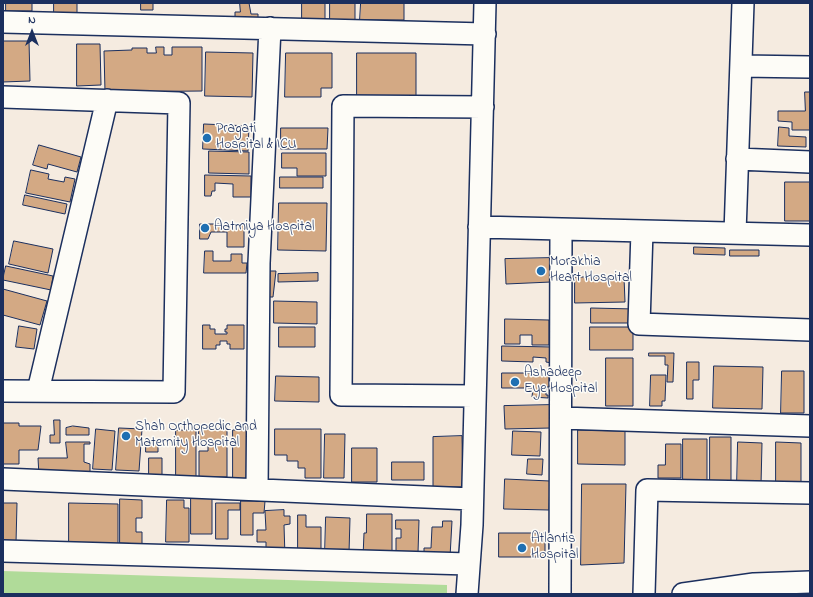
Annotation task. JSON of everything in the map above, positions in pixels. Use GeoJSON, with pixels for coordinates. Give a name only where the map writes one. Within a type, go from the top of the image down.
{"type":"FeatureCollection","features":[{"type":"Feature","properties":{"kind":"street"},"geometry":{"type":"LineString","coordinates":[[467,594],[472,500],[486,3]]}},
{"type":"Feature","properties":{"kind":"street"},"geometry":{"type":"LineString","coordinates":[[735,233],[743,3]]}},
{"type":"Feature","properties":{"kind":"street"},"geometry":{"type":"LineString","coordinates":[[3,22],[485,34]]}},
{"type":"Feature","properties":{"kind":"street"},"geometry":{"type":"LineString","coordinates":[[257,490],[259,263],[270,28]]}},
{"type":"Feature","properties":{"kind":"street"},"geometry":{"type":"LineString","coordinates":[[741,66],[810,67]]}},
{"type":"Feature","properties":{"kind":"street"},"geometry":{"type":"LineString","coordinates":[[3,97],[179,103],[174,392],[3,391]]}},
{"type":"Feature","properties":{"kind":"street"},"geometry":{"type":"LineString","coordinates":[[38,391],[107,100]]}},
{"type":"Feature","properties":{"kind":"street"},"geometry":{"type":"LineString","coordinates":[[475,396],[341,395],[343,106],[483,107]]}},
{"type":"Feature","properties":{"kind":"street"},"geometry":{"type":"LineString","coordinates":[[737,159],[810,162]]}},
{"type":"Feature","properties":{"kind":"street"},"geometry":{"type":"LineString","coordinates":[[479,227],[810,235]]}},
{"type":"Feature","properties":{"kind":"street"},"geometry":{"type":"LineString","coordinates":[[560,594],[561,229]]}},
{"type":"Feature","properties":{"kind":"street"},"geometry":{"type":"LineString","coordinates":[[642,231],[639,324],[810,330]]}},
{"type":"Feature","properties":{"kind":"street"},"geometry":{"type":"LineString","coordinates":[[560,418],[810,426]]}},
{"type":"Feature","properties":{"kind":"street"},"geometry":{"type":"LineString","coordinates":[[3,479],[472,500]]}},
{"type":"Feature","properties":{"kind":"street"},"geometry":{"type":"LineString","coordinates":[[644,594],[647,490],[810,493]]}},
{"type":"Feature","properties":{"kind":"street"},"geometry":{"type":"LineString","coordinates":[[3,551],[469,564]]}},
{"type":"Feature","properties":{"kind":"street"},"geometry":{"type":"LineString","coordinates":[[683,594],[754,584],[810,582]]}},
{"type":"Feature","properties":{"kind":"green space"},"geometry":{"type":"Polygon","coordinates":[[[3,571],[447,585],[447,594],[3,594],[3,571]]]}},
{"type":"Feature","properties":{"kind":"building"},"geometry":{"type":"Polygon","coordinates":[[[6,3],[32,3],[32,11],[6,11],[6,3]]]}},
{"type":"Feature","properties":{"kind":"building"},"geometry":{"type":"Polygon","coordinates":[[[54,3],[77,3],[77,13],[54,13],[54,3]]]}},
{"type":"Feature","properties":{"kind":"building"},"geometry":{"type":"Polygon","coordinates":[[[141,3],[153,3],[153,10],[141,10],[141,3]]]}},
{"type":"Feature","properties":{"kind":"building"},"geometry":{"type":"Polygon","coordinates":[[[240,3],[249,3],[251,14],[258,14],[258,21],[235,21],[235,12],[240,12],[240,3]]]}},
{"type":"Feature","properties":{"kind":"building"},"geometry":{"type":"Polygon","coordinates":[[[302,3],[325,3],[325,21],[302,21],[302,3]]]}},
{"type":"Feature","properties":{"kind":"building"},"geometry":{"type":"Polygon","coordinates":[[[330,3],[355,3],[355,23],[330,23],[330,3]]]}},
{"type":"Feature","properties":{"kind":"building"},"geometry":{"type":"Polygon","coordinates":[[[361,3],[404,3],[404,20],[360,20],[361,3]]]}},
{"type":"Feature","properties":{"kind":"building"},"geometry":{"type":"Polygon","coordinates":[[[3,41],[29,41],[30,81],[3,82],[3,41]]]}},
{"type":"Feature","properties":{"kind":"building"},"geometry":{"type":"Polygon","coordinates":[[[77,44],[100,44],[101,85],[77,86],[77,44]]]}},
{"type":"Feature","properties":{"kind":"building"},"geometry":{"type":"Polygon","coordinates":[[[156,47],[164,47],[164,55],[172,55],[172,47],[202,47],[202,91],[105,92],[104,51],[147,48],[147,53],[156,53],[156,47]]]}},
{"type":"Feature","properties":{"kind":"building"},"geometry":{"type":"Polygon","coordinates":[[[206,52],[253,53],[252,97],[205,96],[206,52]]]}},
{"type":"Feature","properties":{"kind":"building"},"geometry":{"type":"Polygon","coordinates":[[[286,53],[332,53],[332,88],[321,88],[321,97],[285,97],[286,53]]]}},
{"type":"Feature","properties":{"kind":"building"},"geometry":{"type":"Polygon","coordinates":[[[357,53],[416,53],[416,97],[357,96],[357,53]]]}},
{"type":"Feature","properties":{"kind":"building"},"geometry":{"type":"Polygon","coordinates":[[[805,92],[810,92],[810,130],[792,130],[792,122],[778,121],[778,111],[805,111],[805,92]]]}},
{"type":"Feature","properties":{"kind":"building"},"geometry":{"type":"Polygon","coordinates":[[[204,124],[249,126],[248,151],[203,149],[204,124]]]}},
{"type":"Feature","properties":{"kind":"building"},"geometry":{"type":"Polygon","coordinates":[[[779,127],[789,128],[789,136],[806,137],[806,147],[778,146],[779,127]]]}},
{"type":"Feature","properties":{"kind":"building"},"geometry":{"type":"Polygon","coordinates":[[[281,128],[328,128],[327,149],[281,149],[281,128]]]}},
{"type":"Feature","properties":{"kind":"building"},"geometry":{"type":"Polygon","coordinates":[[[39,145],[81,157],[77,172],[48,164],[47,169],[33,165],[39,145]]]}},
{"type":"Feature","properties":{"kind":"building"},"geometry":{"type":"Polygon","coordinates":[[[209,151],[249,152],[249,174],[209,173],[209,151]]]}},
{"type":"Feature","properties":{"kind":"building"},"geometry":{"type":"Polygon","coordinates":[[[282,153],[326,153],[326,176],[297,176],[297,168],[282,168],[282,153]]]}},
{"type":"Feature","properties":{"kind":"building"},"geometry":{"type":"Polygon","coordinates":[[[31,170],[49,174],[48,179],[64,182],[65,177],[75,179],[70,202],[26,193],[31,170]]]}},
{"type":"Feature","properties":{"kind":"building"},"geometry":{"type":"Polygon","coordinates":[[[205,175],[251,176],[251,197],[233,197],[233,184],[215,183],[215,191],[212,191],[211,196],[205,196],[205,175]]]}},
{"type":"Feature","properties":{"kind":"building"},"geometry":{"type":"Polygon","coordinates":[[[280,177],[323,177],[323,188],[280,188],[280,177]]]}},
{"type":"Feature","properties":{"kind":"building"},"geometry":{"type":"Polygon","coordinates":[[[785,182],[810,182],[810,221],[785,221],[785,182]]]}},
{"type":"Feature","properties":{"kind":"building"},"geometry":{"type":"Polygon","coordinates":[[[25,195],[67,204],[65,214],[23,205],[25,195]]]}},
{"type":"Feature","properties":{"kind":"building"},"geometry":{"type":"Polygon","coordinates":[[[279,203],[327,203],[326,251],[278,250],[279,203]]]}},
{"type":"Feature","properties":{"kind":"building"},"geometry":{"type":"Polygon","coordinates":[[[200,224],[244,224],[244,247],[227,247],[227,232],[211,232],[208,239],[200,239],[200,224]]]}},
{"type":"Feature","properties":{"kind":"building"},"geometry":{"type":"Polygon","coordinates":[[[14,241],[53,249],[48,273],[9,264],[14,241]]]}},
{"type":"Feature","properties":{"kind":"building"},"geometry":{"type":"Polygon","coordinates":[[[694,247],[725,248],[725,255],[694,254],[694,247]]]}},
{"type":"Feature","properties":{"kind":"building"},"geometry":{"type":"Polygon","coordinates":[[[730,250],[759,250],[759,256],[730,256],[730,250]]]}},
{"type":"Feature","properties":{"kind":"building"},"geometry":{"type":"Polygon","coordinates":[[[205,251],[213,251],[213,261],[231,261],[231,254],[242,254],[242,263],[247,263],[246,273],[204,273],[205,251]]]}},
{"type":"Feature","properties":{"kind":"building"},"geometry":{"type":"Polygon","coordinates":[[[551,258],[551,282],[506,284],[505,259],[551,258]]]}},
{"type":"Feature","properties":{"kind":"building"},"geometry":{"type":"Polygon","coordinates":[[[6,266],[53,276],[51,290],[3,280],[6,266]]]}},
{"type":"Feature","properties":{"kind":"building"},"geometry":{"type":"Polygon","coordinates":[[[268,271],[276,271],[273,297],[268,297],[268,271]]]}},
{"type":"Feature","properties":{"kind":"building"},"geometry":{"type":"Polygon","coordinates":[[[318,273],[318,281],[278,282],[278,274],[318,273]]]}},
{"type":"Feature","properties":{"kind":"building"},"geometry":{"type":"Polygon","coordinates":[[[575,277],[624,277],[625,302],[575,303],[575,277]]]}},
{"type":"Feature","properties":{"kind":"building"},"geometry":{"type":"Polygon","coordinates":[[[3,289],[47,301],[40,325],[3,315],[3,289]]]}},
{"type":"Feature","properties":{"kind":"building"},"geometry":{"type":"Polygon","coordinates":[[[274,301],[317,302],[317,324],[274,323],[274,301]]]}},
{"type":"Feature","properties":{"kind":"building"},"geometry":{"type":"Polygon","coordinates":[[[591,308],[635,309],[634,323],[591,323],[591,308]]]}},
{"type":"Feature","properties":{"kind":"building"},"geometry":{"type":"Polygon","coordinates":[[[505,319],[549,320],[549,345],[532,345],[532,335],[520,335],[520,344],[505,344],[505,319]]]}},
{"type":"Feature","properties":{"kind":"building"},"geometry":{"type":"Polygon","coordinates":[[[203,325],[210,325],[210,329],[215,329],[215,334],[227,334],[225,329],[227,329],[227,325],[244,325],[244,349],[230,349],[230,344],[227,344],[227,341],[220,341],[220,345],[216,345],[216,349],[203,349],[203,325]]]}},
{"type":"Feature","properties":{"kind":"building"},"geometry":{"type":"Polygon","coordinates":[[[19,326],[37,329],[34,349],[16,347],[19,326]]]}},
{"type":"Feature","properties":{"kind":"building"},"geometry":{"type":"Polygon","coordinates":[[[279,327],[315,327],[315,347],[279,347],[279,327]]]}},
{"type":"Feature","properties":{"kind":"building"},"geometry":{"type":"Polygon","coordinates":[[[590,327],[633,327],[633,350],[590,350],[590,327]]]}},
{"type":"Feature","properties":{"kind":"building"},"geometry":{"type":"Polygon","coordinates":[[[502,346],[552,347],[552,363],[546,362],[546,358],[533,357],[533,362],[502,361],[502,346]]]}},
{"type":"Feature","properties":{"kind":"building"},"geometry":{"type":"Polygon","coordinates":[[[649,353],[674,353],[673,382],[667,382],[668,365],[665,365],[665,356],[649,356],[649,353]]]}},
{"type":"Feature","properties":{"kind":"building"},"geometry":{"type":"Polygon","coordinates":[[[606,358],[633,358],[633,406],[606,406],[606,358]]]}},
{"type":"Feature","properties":{"kind":"building"},"geometry":{"type":"Polygon","coordinates":[[[687,362],[699,362],[699,380],[693,380],[693,399],[687,399],[687,362]]]}},
{"type":"Feature","properties":{"kind":"building"},"geometry":{"type":"Polygon","coordinates":[[[714,366],[763,367],[762,409],[713,408],[714,366]]]}},
{"type":"Feature","properties":{"kind":"building"},"geometry":{"type":"Polygon","coordinates":[[[782,371],[804,371],[804,413],[781,413],[782,371]]]}},
{"type":"Feature","properties":{"kind":"building"},"geometry":{"type":"Polygon","coordinates":[[[502,373],[549,373],[549,387],[546,387],[546,395],[548,395],[548,398],[532,397],[533,388],[502,388],[502,373]]]}},
{"type":"Feature","properties":{"kind":"building"},"geometry":{"type":"Polygon","coordinates":[[[651,375],[666,375],[665,401],[662,401],[662,406],[650,406],[651,375]]]}},
{"type":"Feature","properties":{"kind":"building"},"geometry":{"type":"Polygon","coordinates":[[[276,376],[319,377],[319,402],[275,401],[276,376]]]}},
{"type":"Feature","properties":{"kind":"building"},"geometry":{"type":"Polygon","coordinates":[[[551,405],[551,428],[505,429],[504,406],[551,405]]]}},
{"type":"Feature","properties":{"kind":"building"},"geometry":{"type":"Polygon","coordinates":[[[54,420],[60,420],[60,443],[50,443],[50,435],[54,435],[54,420]]]}},
{"type":"Feature","properties":{"kind":"building"},"geometry":{"type":"Polygon","coordinates":[[[3,423],[19,423],[19,426],[41,426],[38,450],[19,450],[19,464],[3,464],[3,423]]]}},
{"type":"Feature","properties":{"kind":"building"},"geometry":{"type":"Polygon","coordinates":[[[73,426],[89,428],[89,435],[66,435],[66,428],[73,426]]]}},
{"type":"Feature","properties":{"kind":"building"},"geometry":{"type":"Polygon","coordinates":[[[119,428],[142,429],[139,471],[116,470],[119,428]]]}},
{"type":"Feature","properties":{"kind":"building"},"geometry":{"type":"Polygon","coordinates":[[[96,429],[115,431],[112,470],[93,469],[96,429]]]}},
{"type":"Feature","properties":{"kind":"building"},"geometry":{"type":"Polygon","coordinates":[[[199,429],[227,429],[227,477],[210,477],[210,482],[199,482],[199,451],[208,451],[208,440],[199,440],[199,429]]]}},
{"type":"Feature","properties":{"kind":"building"},"geometry":{"type":"Polygon","coordinates":[[[275,429],[321,429],[321,478],[305,478],[305,468],[298,468],[298,461],[287,461],[287,455],[275,455],[275,429]]]}},
{"type":"Feature","properties":{"kind":"building"},"geometry":{"type":"Polygon","coordinates":[[[176,430],[196,430],[196,479],[176,479],[176,430]]]}},
{"type":"Feature","properties":{"kind":"building"},"geometry":{"type":"Polygon","coordinates":[[[233,430],[251,430],[251,479],[233,479],[233,430]]]}},
{"type":"Feature","properties":{"kind":"building"},"geometry":{"type":"Polygon","coordinates":[[[578,430],[625,431],[625,465],[578,464],[578,430]]]}},
{"type":"Feature","properties":{"kind":"building"},"geometry":{"type":"Polygon","coordinates":[[[513,431],[541,432],[540,456],[512,455],[513,431]]]}},
{"type":"Feature","properties":{"kind":"building"},"geometry":{"type":"Polygon","coordinates":[[[325,434],[345,434],[344,478],[324,478],[325,434]]]}},
{"type":"Feature","properties":{"kind":"building"},"geometry":{"type":"Polygon","coordinates":[[[462,436],[463,487],[433,487],[433,437],[462,436]]]}},
{"type":"Feature","properties":{"kind":"building"},"geometry":{"type":"Polygon","coordinates":[[[710,437],[731,437],[731,482],[710,482],[710,437]]]}},
{"type":"Feature","properties":{"kind":"building"},"geometry":{"type":"Polygon","coordinates":[[[683,439],[707,439],[707,480],[683,480],[683,439]]]}},
{"type":"Feature","properties":{"kind":"building"},"geometry":{"type":"Polygon","coordinates":[[[66,442],[90,442],[90,444],[84,444],[84,462],[90,464],[90,476],[39,476],[38,458],[67,458],[66,442]]]}},
{"type":"Feature","properties":{"kind":"building"},"geometry":{"type":"Polygon","coordinates":[[[738,442],[762,443],[761,485],[737,485],[738,442]]]}},
{"type":"Feature","properties":{"kind":"building"},"geometry":{"type":"Polygon","coordinates":[[[776,442],[801,443],[801,486],[776,486],[776,442]]]}},
{"type":"Feature","properties":{"kind":"building"},"geometry":{"type":"Polygon","coordinates":[[[146,443],[158,443],[158,452],[146,452],[146,443]]]}},
{"type":"Feature","properties":{"kind":"building"},"geometry":{"type":"Polygon","coordinates":[[[666,444],[681,444],[681,478],[658,478],[658,465],[665,465],[666,444]]]}},
{"type":"Feature","properties":{"kind":"building"},"geometry":{"type":"Polygon","coordinates":[[[352,448],[377,448],[377,482],[352,482],[352,448]]]}},
{"type":"Feature","properties":{"kind":"building"},"geometry":{"type":"Polygon","coordinates":[[[149,458],[162,458],[162,475],[149,475],[149,458]]]}},
{"type":"Feature","properties":{"kind":"building"},"geometry":{"type":"Polygon","coordinates":[[[528,459],[543,459],[542,475],[527,474],[528,459]]]}},
{"type":"Feature","properties":{"kind":"building"},"geometry":{"type":"Polygon","coordinates":[[[392,462],[424,462],[424,480],[392,480],[392,462]]]}},
{"type":"Feature","properties":{"kind":"building"},"geometry":{"type":"Polygon","coordinates":[[[505,479],[550,481],[549,510],[504,509],[505,479]]]}},
{"type":"Feature","properties":{"kind":"building"},"geometry":{"type":"Polygon","coordinates":[[[582,484],[626,484],[624,563],[581,565],[582,484]]]}},
{"type":"Feature","properties":{"kind":"building"},"geometry":{"type":"Polygon","coordinates":[[[191,494],[212,494],[212,534],[191,534],[191,494]]]}},
{"type":"Feature","properties":{"kind":"building"},"geometry":{"type":"Polygon","coordinates":[[[120,499],[142,500],[142,518],[136,518],[136,532],[142,532],[142,544],[120,543],[120,499]]]}},
{"type":"Feature","properties":{"kind":"building"},"geometry":{"type":"Polygon","coordinates":[[[167,500],[184,500],[184,508],[189,508],[189,542],[166,542],[167,500]]]}},
{"type":"Feature","properties":{"kind":"building"},"geometry":{"type":"Polygon","coordinates":[[[241,501],[265,501],[264,513],[253,513],[253,535],[241,535],[241,501]]]}},
{"type":"Feature","properties":{"kind":"building"},"geometry":{"type":"Polygon","coordinates":[[[3,503],[17,503],[16,543],[3,543],[3,503]]]}},
{"type":"Feature","properties":{"kind":"building"},"geometry":{"type":"Polygon","coordinates":[[[69,503],[118,504],[118,548],[69,547],[69,503]]]}},
{"type":"Feature","properties":{"kind":"building"},"geometry":{"type":"Polygon","coordinates":[[[216,503],[240,503],[240,510],[228,510],[228,539],[216,539],[216,503]]]}},
{"type":"Feature","properties":{"kind":"building"},"geometry":{"type":"Polygon","coordinates":[[[284,510],[284,516],[290,516],[290,524],[284,525],[285,557],[266,557],[266,542],[257,542],[257,530],[266,530],[265,511],[284,510]]]}},
{"type":"Feature","properties":{"kind":"building"},"geometry":{"type":"Polygon","coordinates":[[[367,514],[392,514],[392,558],[363,557],[364,533],[366,533],[367,514]]]}},
{"type":"Feature","properties":{"kind":"building"},"geometry":{"type":"Polygon","coordinates":[[[298,515],[306,515],[306,527],[321,527],[321,557],[298,557],[298,515]]]}},
{"type":"Feature","properties":{"kind":"building"},"geometry":{"type":"Polygon","coordinates":[[[326,517],[350,518],[349,553],[325,553],[326,517]]]}},
{"type":"Feature","properties":{"kind":"building"},"geometry":{"type":"Polygon","coordinates":[[[396,520],[419,520],[418,553],[396,553],[396,538],[401,538],[401,529],[396,529],[396,520]]]}},
{"type":"Feature","properties":{"kind":"building"},"geometry":{"type":"Polygon","coordinates":[[[443,521],[452,521],[450,557],[424,556],[424,548],[431,548],[432,527],[442,527],[443,521]]]}},
{"type":"Feature","properties":{"kind":"building"},"geometry":{"type":"Polygon","coordinates":[[[499,533],[545,533],[545,557],[499,557],[499,533]]]}},
{"type":"Feature","properties":{"kind":"place","name":"Pragati Hospital & ICU"},"geometry":{"type":"Point","coordinates":[207,138]}},
{"type":"Feature","properties":{"kind":"place","name":"Aatmiya Hospital"},"geometry":{"type":"Point","coordinates":[205,228]}},
{"type":"Feature","properties":{"kind":"place","name":"Morakhia Heart Hospital"},"geometry":{"type":"Point","coordinates":[541,271]}},
{"type":"Feature","properties":{"kind":"place","name":"Ashadeep Eye Hospital"},"geometry":{"type":"Point","coordinates":[515,382]}},
{"type":"Feature","properties":{"kind":"place","name":"Shah Orthopedic and Maternity Hospital"},"geometry":{"type":"Point","coordinates":[126,436]}},
{"type":"Feature","properties":{"kind":"place","name":"Atlantis Hospital"},"geometry":{"type":"Point","coordinates":[522,548]}}]}
